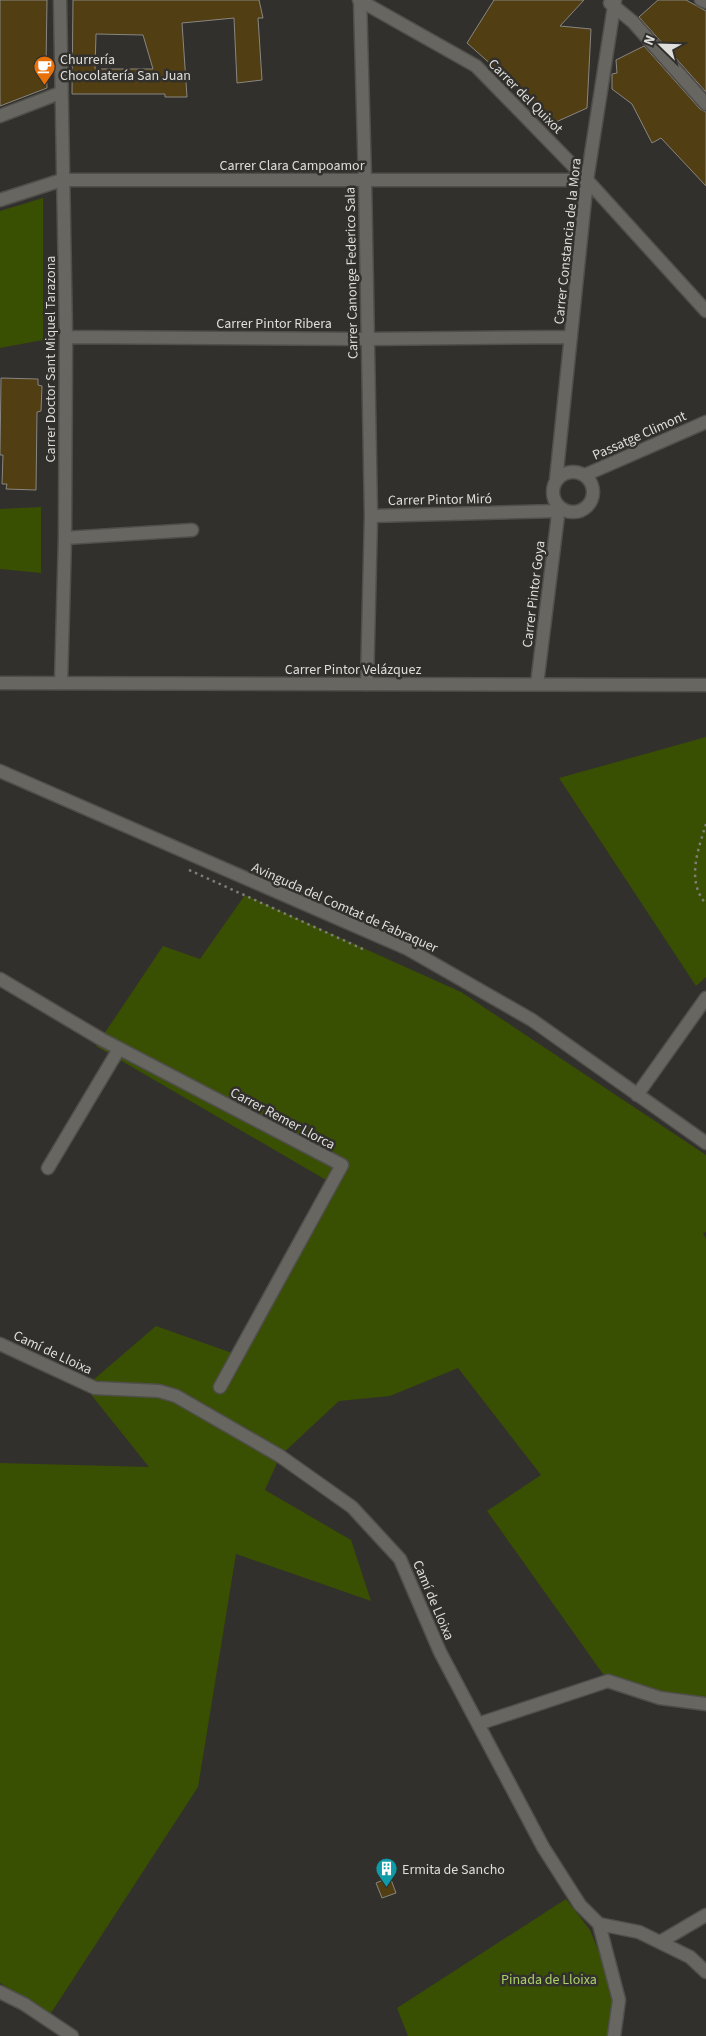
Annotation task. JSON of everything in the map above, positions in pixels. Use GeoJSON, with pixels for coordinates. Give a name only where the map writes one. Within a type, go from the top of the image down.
{"type":"FeatureCollection","features":[{"type":"Feature","properties":{"kind":"street","name":"Carrer Doctor Sant Miquel Tarazona"},"geometry":{"type":"LineString","coordinates":[[60,0],[60,93],[66,337],[65,538],[61,683]]}},
{"type":"Feature","properties":{"kind":"street","name":"Carrer del Quixot"},"geometry":{"type":"LineString","coordinates":[[360,0],[476,66],[587,180],[706,311]]}},
{"type":"Feature","properties":{"kind":"street","name":"Carrer Canonge Federico Sala"},"geometry":{"type":"LineString","coordinates":[[360,0],[371,516]]}},
{"type":"Feature","properties":{"kind":"street"},"geometry":{"type":"LineString","coordinates":[[701,0],[706,2]]}},
{"type":"Feature","properties":{"kind":"street"},"geometry":{"type":"LineString","coordinates":[[612,2],[633,22],[706,104]]}},
{"type":"Feature","properties":{"kind":"street","name":"Carrer Constancia de la Mora"},"geometry":{"type":"LineString","coordinates":[[556,480],[587,180],[612,2]]}},
{"type":"Feature","properties":{"kind":"street"},"geometry":{"type":"LineString","coordinates":[[0,116],[60,93]]}},
{"type":"Feature","properties":{"kind":"street","name":"Carrer Clara Campoamor"},"geometry":{"type":"LineString","coordinates":[[0,200],[62,180],[587,180]]}},
{"type":"Feature","properties":{"kind":"street","name":"Carrer Pintor Ribera"},"geometry":{"type":"LineString","coordinates":[[66,337],[367,339],[571,337]]}},
{"type":"Feature","properties":{"kind":"street","name":"Passatge Climont"},"geometry":{"type":"LineString","coordinates":[[585,475],[706,422]]}},
{"type":"Feature","properties":{"kind":"street"},"geometry":{"type":"LineString","coordinates":[[575,471],[585,475],[591,481],[593,488],[592,499],[589,504],[584,509],[572,512],[559,509],[554,500],[553,490],[556,480],[568,472],[575,471]]}},
{"type":"Feature","properties":{"kind":"street","name":"Carrer Pintor Miró"},"geometry":{"type":"LineString","coordinates":[[367,684],[371,516],[559,509]]}},
{"type":"Feature","properties":{"kind":"street","name":"Carrer Pintor Goya"},"geometry":{"type":"LineString","coordinates":[[537,684],[559,509]]}},
{"type":"Feature","properties":{"kind":"street"},"geometry":{"type":"LineString","coordinates":[[65,538],[192,530]]}},
{"type":"Feature","properties":{"kind":"street","name":"Carrer Pintor Velázquez"},"geometry":{"type":"LineString","coordinates":[[0,682],[706,685]]}},
{"type":"Feature","properties":{"kind":"street","name":"Avinguda del Comtat de Fabraquer"},"geometry":{"type":"LineString","coordinates":[[0,771],[408,949],[532,1020],[706,1143]]}},
{"type":"Feature","properties":{"kind":"street","name":"Carrer Remer Llorca"},"geometry":{"type":"LineString","coordinates":[[0,979],[119,1049],[342,1165],[220,1387]]}},
{"type":"Feature","properties":{"kind":"street"},"geometry":{"type":"LineString","coordinates":[[637,1095],[706,998]]}},
{"type":"Feature","properties":{"kind":"street"},"geometry":{"type":"LineString","coordinates":[[48,1168],[119,1049]]}},
{"type":"Feature","properties":{"kind":"street","name":"Camí de Lloixa"},"geometry":{"type":"LineString","coordinates":[[0,1344],[95,1388],[159,1391],[176,1396],[280,1456],[352,1508],[400,1559],[440,1652],[542,1847],[580,1905],[599,1924]]}},
{"type":"Feature","properties":{"kind":"street"},"geometry":{"type":"LineString","coordinates":[[478,1724],[608,1681],[660,1698],[706,1704]]}},
{"type":"Feature","properties":{"kind":"street"},"geometry":{"type":"LineString","coordinates":[[660,1942],[706,1915]]}},
{"type":"Feature","properties":{"kind":"street"},"geometry":{"type":"LineString","coordinates":[[614,2036],[619,2000],[599,1924],[639,1932],[690,1957],[706,1972]]}},
{"type":"Feature","properties":{"kind":"street"},"geometry":{"type":"LineString","coordinates":[[0,1992],[24,2004],[72,2036]]}},
{"type":"Feature","properties":{"kind":"path"},"geometry":{"type":"LineString","coordinates":[[706,824],[694,868],[698,894],[706,904]]}},
{"type":"Feature","properties":{"kind":"green space"},"geometry":{"type":"Polygon","coordinates":[[[43,198],[43,340],[0,348],[0,211],[43,198]]]}},
{"type":"Feature","properties":{"kind":"green space"},"geometry":{"type":"Polygon","coordinates":[[[41,507],[41,573],[0,569],[0,509],[41,507]]]}},
{"type":"Feature","properties":{"kind":"green space"},"geometry":{"type":"Polygon","coordinates":[[[706,737],[706,977],[696,986],[559,778],[706,737]]]}},
{"type":"Feature","properties":{"kind":"green space"},"geometry":{"type":"Polygon","coordinates":[[[245,895],[461,992],[706,1155],[706,1232],[703,1233],[706,1239],[706,1704],[608,1681],[487,1511],[541,1475],[458,1368],[390,1396],[339,1401],[280,1456],[265,1490],[351,1540],[371,1601],[236,1554],[198,1787],[51,2013],[0,1983],[0,1463],[149,1467],[85,1387],[156,1326],[232,1353],[294,1249],[326,1180],[96,1046],[163,946],[200,959],[245,895]]]}},
{"type":"Feature","properties":{"kind":"green space","name":"Pinada de Lloixa"},"geometry":{"type":"Polygon","coordinates":[[[566,1899],[590,1930],[619,2000],[614,2036],[408,2036],[397,2008],[566,1899]]]}},
{"type":"Feature","properties":{"kind":"building"},"geometry":{"type":"Polygon","coordinates":[[[0,0],[47,0],[47,88],[0,106],[0,0]]]}},
{"type":"Feature","properties":{"kind":"building"},"geometry":{"type":"Polygon","coordinates":[[[73,0],[259,0],[263,18],[258,18],[262,80],[237,83],[234,18],[182,23],[187,97],[165,97],[165,94],[72,94],[73,0]],[[96,34],[95,69],[153,69],[143,35],[96,34]]]}},
{"type":"Feature","properties":{"kind":"building"},"geometry":{"type":"Polygon","coordinates":[[[494,0],[584,0],[560,26],[591,29],[587,108],[556,122],[467,43],[494,0]]]}},
{"type":"Feature","properties":{"kind":"building"},"geometry":{"type":"Polygon","coordinates":[[[658,0],[686,0],[706,11],[706,92],[639,17],[658,0]]]}},
{"type":"Feature","properties":{"kind":"building"},"geometry":{"type":"Polygon","coordinates":[[[644,46],[700,109],[706,112],[706,186],[661,138],[652,143],[632,104],[612,89],[612,74],[617,73],[616,60],[644,46]]]}},
{"type":"Feature","properties":{"kind":"building"},"geometry":{"type":"Polygon","coordinates":[[[1,378],[38,379],[38,385],[42,386],[41,411],[37,412],[36,490],[6,489],[7,484],[2,484],[3,455],[0,455],[1,378]]]}},
{"type":"Feature","properties":{"kind":"building","name":"Ermita de Sancho"},"geometry":{"type":"Polygon","coordinates":[[[390,1877],[396,1893],[382,1898],[376,1883],[390,1877]]]}},
{"type":"Feature","properties":{"kind":"place","name":"Churrería Chocolatería San Juan"},"geometry":{"type":"Point","coordinates":[44,86]}},
{"type":"Feature","properties":{"kind":"place","name":"Ermita de Sancho"},"geometry":{"type":"Point","coordinates":[386,1888]}}]}
